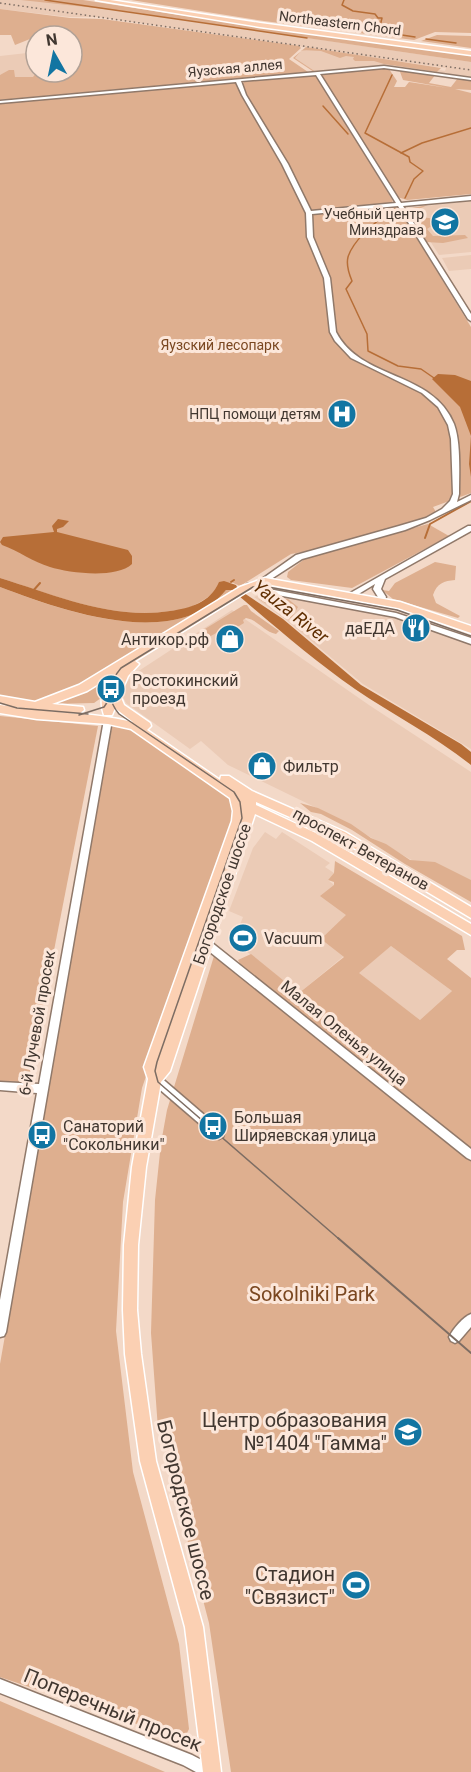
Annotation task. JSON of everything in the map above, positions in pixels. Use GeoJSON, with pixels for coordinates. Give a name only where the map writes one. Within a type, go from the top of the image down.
{"type":"FeatureCollection","features":[{"type":"Feature","properties":{"kind":"main road","name":"Northeastern Chord"},"geometry":{"type":"LineString","coordinates":[[99,0],[271,27],[471,52]]}},
{"type":"Feature","properties":{"kind":"main road","name":"Northeastern Chord"},"geometry":{"type":"LineString","coordinates":[[116,0],[273,25],[471,52]]}},
{"type":"Feature","properties":{"kind":"main road"},"geometry":{"type":"LineString","coordinates":[[108,716],[119,680],[128,669],[265,581],[418,610],[471,630]]}},
{"type":"Feature","properties":{"kind":"main road"},"geometry":{"type":"LineString","coordinates":[[35,706],[64,697],[226,604]]}},
{"type":"Feature","properties":{"kind":"main road"},"geometry":{"type":"LineString","coordinates":[[108,716],[106,696],[112,675],[117,668]]}},
{"type":"Feature","properties":{"kind":"main road"},"geometry":{"type":"LineString","coordinates":[[115,696],[118,704],[131,715],[242,795]]}},
{"type":"Feature","properties":{"kind":"main road"},"geometry":{"type":"LineString","coordinates":[[0,700],[108,716]]}},
{"type":"Feature","properties":{"kind":"main road"},"geometry":{"type":"LineString","coordinates":[[0,709],[25,714],[131,715]]}},
{"type":"Feature","properties":{"kind":"main road","name":"Богородское шоссе"},"geometry":{"type":"LineString","coordinates":[[108,716],[134,726],[242,795],[238,820],[163,1071],[155,1079],[139,1167],[131,1245],[130,1310],[133,1354],[148,1461],[194,1626],[211,1772]]}},
{"type":"Feature","properties":{"kind":"main road","name":"проспект Ветеранов"},"geometry":{"type":"LineString","coordinates":[[242,795],[252,808],[316,838],[471,930]]}},
{"type":"Feature","properties":{"kind":"main road","name":"проспект Ветеранов"},"geometry":{"type":"LineString","coordinates":[[242,795],[341,835],[471,913]]}},
{"type":"Feature","properties":{"kind":"main road","name":"Богородское шоссе"},"geometry":{"type":"LineString","coordinates":[[201,939],[252,808]]}},
{"type":"Feature","properties":{"kind":"street","name":"Яузская аллея"},"geometry":{"type":"LineString","coordinates":[[0,102],[397,67],[471,79]]}},
{"type":"Feature","properties":{"kind":"street"},"geometry":{"type":"LineString","coordinates":[[317,73],[471,319]]}},
{"type":"Feature","properties":{"kind":"street"},"geometry":{"type":"LineString","coordinates":[[238,80],[244,95],[285,164],[309,213],[310,237],[327,278],[333,332],[341,347],[368,365],[430,396],[441,406],[451,425],[454,439],[456,494],[446,510]]}},
{"type":"Feature","properties":{"kind":"street"},"geometry":{"type":"LineString","coordinates":[[309,213],[471,198]]}},
{"type":"Feature","properties":{"kind":"street"},"geometry":{"type":"LineString","coordinates":[[265,581],[300,557],[402,528],[471,497]]}},
{"type":"Feature","properties":{"kind":"street"},"geometry":{"type":"LineString","coordinates":[[349,596],[471,528]]}},
{"type":"Feature","properties":{"kind":"street"},"geometry":{"type":"LineString","coordinates":[[380,602],[382,597],[377,589],[381,578]]}},
{"type":"Feature","properties":{"kind":"street"},"geometry":{"type":"LineString","coordinates":[[250,589],[396,615],[471,641]]}},
{"type":"Feature","properties":{"kind":"street","name":"6-й Лучевой просек"},"geometry":{"type":"LineString","coordinates":[[0,1332],[108,716]]}},
{"type":"Feature","properties":{"kind":"street","name":"Малая Оленья улица"},"geometry":{"type":"LineString","coordinates":[[201,939],[471,1155]]}},
{"type":"Feature","properties":{"kind":"street"},"geometry":{"type":"LineString","coordinates":[[155,1079],[219,1134]]}},
{"type":"Feature","properties":{"kind":"street"},"geometry":{"type":"LineString","coordinates":[[0,1086],[42,1089]]}},
{"type":"Feature","properties":{"kind":"street"},"geometry":{"type":"LineString","coordinates":[[455,1337],[471,1319]]}},
{"type":"Feature","properties":{"kind":"street","name":"Поперечный просек"},"geometry":{"type":"LineString","coordinates":[[0,1686],[187,1760],[211,1772]]}},
{"type":"Feature","properties":{"kind":"shaded area"},"geometry":{"type":"Polygon","coordinates":[[[0,0],[33,0],[105,8],[471,62],[471,78],[437,72],[445,71],[446,68],[397,61],[393,66],[316,72],[295,58],[302,50],[311,48],[98,17],[69,17],[0,9],[0,0]]]}},
{"type":"Feature","properties":{"kind":"shaded area"},"geometry":{"type":"Polygon","coordinates":[[[24,53],[24,81],[0,83],[0,56],[24,53]]]}},
{"type":"Feature","properties":{"kind":"shaded area","name":"Учебный центр Минздрава"},"geometry":{"type":"Polygon","coordinates":[[[471,201],[471,252],[439,255],[409,208],[471,201]]]}},
{"type":"Feature","properties":{"kind":"shaded area"},"geometry":{"type":"Polygon","coordinates":[[[471,255],[471,269],[449,271],[442,258],[471,255]]]}},
{"type":"Feature","properties":{"kind":"shaded area"},"geometry":{"type":"Polygon","coordinates":[[[438,374],[455,375],[471,381],[471,436],[460,407],[432,379],[438,374]]]}},
{"type":"Feature","properties":{"kind":"shaded area"},"geometry":{"type":"Polygon","coordinates":[[[471,436],[471,477],[469,464],[471,436]]]}},
{"type":"Feature","properties":{"kind":"shaded area"},"geometry":{"type":"Polygon","coordinates":[[[58,519],[69,521],[57,529],[57,532],[128,550],[132,556],[132,564],[115,572],[69,571],[44,565],[0,542],[3,537],[54,532],[52,526],[58,519]]]}},
{"type":"Feature","properties":{"kind":"shaded area"},"geometry":{"type":"Polygon","coordinates":[[[0,578],[105,609],[148,613],[177,610],[199,603],[210,595],[219,582],[224,581],[236,585],[238,589],[283,619],[361,685],[461,744],[471,752],[471,765],[339,678],[232,590],[226,590],[204,609],[178,619],[149,622],[117,620],[54,606],[0,587],[0,578]]]}},
{"type":"Feature","properties":{"kind":"shaded area"},"geometry":{"type":"Polygon","coordinates":[[[264,593],[391,616],[471,645],[471,749],[363,684],[285,619],[254,597],[264,593]]]}},
{"type":"Feature","properties":{"kind":"shaded area"},"geometry":{"type":"Polygon","coordinates":[[[232,610],[471,772],[471,893],[327,813],[228,765],[201,741],[190,749],[126,703],[123,697],[125,684],[134,674],[232,610]]]}},
{"type":"Feature","properties":{"kind":"shaded area"},"geometry":{"type":"Polygon","coordinates":[[[265,832],[276,839],[282,832],[330,863],[325,867],[334,873],[328,880],[334,885],[347,915],[344,956],[299,993],[246,951],[258,942],[239,927],[243,917],[229,911],[253,848],[265,832]]]}},
{"type":"Feature","properties":{"kind":"shaded area"},"geometry":{"type":"Polygon","coordinates":[[[391,946],[452,991],[420,1020],[358,973],[391,946]]]}},
{"type":"Feature","properties":{"kind":"green space"},"geometry":{"type":"Polygon","coordinates":[[[21,0],[83,0],[257,27],[471,56],[471,62],[123,11],[21,0]]]}},
{"type":"Feature","properties":{"kind":"green space"},"geometry":{"type":"Polygon","coordinates":[[[131,0],[471,0],[471,33],[435,32],[414,40],[264,21],[131,0]]]}},
{"type":"Feature","properties":{"kind":"green space"},"geometry":{"type":"Polygon","coordinates":[[[0,9],[70,18],[102,19],[299,46],[301,48],[289,59],[308,72],[0,100],[0,75],[9,70],[14,70],[15,77],[24,77],[24,84],[84,84],[84,24],[24,24],[24,41],[15,45],[11,35],[0,35],[0,9]]]}},
{"type":"Feature","properties":{"kind":"green space"},"geometry":{"type":"Polygon","coordinates":[[[437,35],[471,36],[471,48],[421,41],[437,35]]]}},
{"type":"Feature","properties":{"kind":"green space"},"geometry":{"type":"Polygon","coordinates":[[[306,47],[441,68],[437,72],[374,61],[355,61],[354,57],[340,58],[321,51],[302,50],[306,47]]]}},
{"type":"Feature","properties":{"kind":"green space"},"geometry":{"type":"Polygon","coordinates":[[[301,51],[295,58],[316,72],[293,58],[301,51]]]}},
{"type":"Feature","properties":{"kind":"green space"},"geometry":{"type":"Polygon","coordinates":[[[389,69],[397,81],[394,87],[405,87],[409,82],[448,88],[403,80],[399,69],[436,74],[429,83],[451,87],[458,78],[471,80],[471,90],[455,89],[471,93],[471,194],[407,200],[397,197],[320,74],[389,69]]]}},
{"type":"Feature","properties":{"kind":"green space","name":"Яузский лесопарк"},"geometry":{"type":"Polygon","coordinates":[[[316,74],[393,201],[389,204],[399,209],[471,327],[471,493],[433,507],[436,512],[427,518],[319,549],[291,554],[240,586],[231,582],[199,603],[184,609],[148,613],[105,609],[0,578],[0,103],[235,81],[242,84],[246,80],[316,74]]]}},
{"type":"Feature","properties":{"kind":"green space"},"geometry":{"type":"Polygon","coordinates":[[[428,205],[416,210],[422,217],[435,219],[433,225],[427,229],[433,236],[465,235],[468,238],[443,243],[426,242],[407,209],[428,205]]]}},
{"type":"Feature","properties":{"kind":"green space"},"geometry":{"type":"Polygon","coordinates":[[[428,524],[449,536],[352,588],[291,580],[287,577],[288,572],[307,557],[428,524]]]}},
{"type":"Feature","properties":{"kind":"green space"},"geometry":{"type":"Polygon","coordinates":[[[435,562],[456,566],[455,580],[441,583],[433,595],[436,603],[460,616],[458,618],[393,599],[382,590],[389,591],[395,583],[435,562]]]}},
{"type":"Feature","properties":{"kind":"green space"},"geometry":{"type":"Polygon","coordinates":[[[0,587],[54,606],[117,620],[148,622],[178,619],[199,611],[71,691],[41,703],[0,695],[0,587]]]}},
{"type":"Feature","properties":{"kind":"green space"},"geometry":{"type":"Polygon","coordinates":[[[226,590],[232,590],[210,604],[226,590]]]}},
{"type":"Feature","properties":{"kind":"green space"},"geometry":{"type":"Polygon","coordinates":[[[259,595],[288,599],[298,607],[291,619],[259,599],[259,595]]]}},
{"type":"Feature","properties":{"kind":"green space"},"geometry":{"type":"Polygon","coordinates":[[[244,605],[279,631],[276,634],[271,633],[246,618],[243,620],[244,623],[231,631],[225,628],[209,637],[199,636],[200,632],[244,605]]]}},
{"type":"Feature","properties":{"kind":"green space"},"geometry":{"type":"Polygon","coordinates":[[[108,677],[101,698],[94,703],[51,704],[69,698],[108,677]]]}},
{"type":"Feature","properties":{"kind":"green space"},"geometry":{"type":"Polygon","coordinates":[[[0,716],[98,726],[28,1083],[0,1081],[0,716]]]}},
{"type":"Feature","properties":{"kind":"green space"},"geometry":{"type":"Polygon","coordinates":[[[121,725],[129,728],[232,799],[234,817],[142,1088],[123,1202],[116,1331],[133,1472],[179,1644],[189,1729],[185,1737],[175,1737],[0,1677],[0,1364],[112,726],[121,725]]]}},
{"type":"Feature","properties":{"kind":"green space"},"geometry":{"type":"Polygon","coordinates":[[[300,803],[318,808],[351,824],[410,860],[435,862],[471,880],[471,902],[352,830],[321,814],[311,812],[300,803]]]}},
{"type":"Feature","properties":{"kind":"green space","name":"Sokolniki Park"},"geometry":{"type":"Polygon","coordinates":[[[335,861],[462,936],[465,950],[457,950],[447,959],[471,978],[471,1772],[231,1772],[209,1623],[166,1458],[168,1453],[164,1432],[158,1429],[151,1333],[155,1200],[161,1143],[167,1110],[214,956],[288,1003],[238,960],[251,954],[299,993],[344,957],[321,939],[346,915],[320,896],[334,885],[334,882],[328,880],[334,873],[335,861]],[[391,946],[359,973],[420,1020],[452,991],[391,946]]]}},
{"type":"Feature","properties":{"kind":"green space"},"geometry":{"type":"Polygon","coordinates":[[[0,1701],[165,1772],[0,1772],[0,1701]]]}},
{"type":"Feature","properties":{"kind":"waterway"},"geometry":{"type":"LineString","coordinates":[[45,0],[307,38]]}},
{"type":"Feature","properties":{"kind":"waterway"},"geometry":{"type":"LineString","coordinates":[[344,0],[342,5],[353,11],[375,14],[378,18],[382,18],[380,26]]}},
{"type":"Feature","properties":{"kind":"waterway"},"geometry":{"type":"LineString","coordinates":[[369,30],[415,37]]}},
{"type":"Feature","properties":{"kind":"waterway"},"geometry":{"type":"LineString","coordinates":[[426,39],[456,43]]}},
{"type":"Feature","properties":{"kind":"waterway"},"geometry":{"type":"LineString","coordinates":[[392,75],[365,133],[401,153]]}},
{"type":"Feature","properties":{"kind":"waterway"},"geometry":{"type":"LineString","coordinates":[[323,106],[348,134]]}},
{"type":"Feature","properties":{"kind":"waterway"},"geometry":{"type":"LineString","coordinates":[[401,153],[422,143],[471,128]]}},
{"type":"Feature","properties":{"kind":"waterway"},"geometry":{"type":"LineString","coordinates":[[401,153],[423,171],[414,179],[405,198]]}},
{"type":"Feature","properties":{"kind":"waterway"},"geometry":{"type":"LineString","coordinates":[[395,208],[368,229],[351,250],[347,263],[352,281],[346,289],[367,334],[368,351],[398,366],[421,369],[434,378]]}},
{"type":"Feature","properties":{"kind":"waterway"},"geometry":{"type":"LineString","coordinates":[[425,538],[430,524],[471,501]]}},
{"type":"Feature","properties":{"kind":"waterway"},"geometry":{"type":"LineString","coordinates":[[32,592],[40,583]]}},
{"type":"Feature","properties":{"kind":"tram line"},"geometry":{"type":"LineString","coordinates":[[111,696],[114,679],[121,668],[253,587],[268,587],[397,610],[471,636]]}},
{"type":"Feature","properties":{"kind":"tram line"},"geometry":{"type":"LineString","coordinates":[[83,714],[104,707],[111,696]]}},
{"type":"Feature","properties":{"kind":"tram line"},"geometry":{"type":"LineString","coordinates":[[111,696],[119,714],[234,792],[240,802],[242,818],[157,1062],[155,1071],[158,1082],[339,1239]]}},
{"type":"Feature","properties":{"kind":"tram line"},"geometry":{"type":"LineString","coordinates":[[0,703],[17,708],[83,714]]}},
{"type":"Feature","properties":{"kind":"tram line"},"geometry":{"type":"LineString","coordinates":[[79,715],[83,714]]}},
{"type":"Feature","properties":{"kind":"tram line"},"geometry":{"type":"LineString","coordinates":[[83,714],[88,714]]}},
{"type":"Feature","properties":{"kind":"tram line"},"geometry":{"type":"LineString","coordinates":[[338,1238],[471,1353]]}},
{"type":"Feature","properties":{"kind":"railway"},"geometry":{"type":"LineString","coordinates":[[0,3],[471,70]]}},
{"type":"Feature","properties":{"kind":"place","name":"Учебный центр Минздрава"},"geometry":{"type":"Point","coordinates":[445,222]}},
{"type":"Feature","properties":{"kind":"place","name":"НПЦ помощи детям"},"geometry":{"type":"Point","coordinates":[342,414]}},
{"type":"Feature","properties":{"kind":"place","name":"даЕДА"},"geometry":{"type":"Point","coordinates":[416,628]}},
{"type":"Feature","properties":{"kind":"place","name":"Антикор.рф"},"geometry":{"type":"Point","coordinates":[230,639]}},
{"type":"Feature","properties":{"kind":"place","name":"Ростокинский проезд"},"geometry":{"type":"Point","coordinates":[111,689]}},
{"type":"Feature","properties":{"kind":"place","name":"Фильтр"},"geometry":{"type":"Point","coordinates":[262,766]}},
{"type":"Feature","properties":{"kind":"place","name":"Vacuum"},"geometry":{"type":"Point","coordinates":[243,938]}},
{"type":"Feature","properties":{"kind":"place","name":"Большая Ширяевская улица"},"geometry":{"type":"Point","coordinates":[213,1126]}},
{"type":"Feature","properties":{"kind":"place","name":"Санаторий \"Сокольники\""},"geometry":{"type":"Point","coordinates":[42,1135]}},
{"type":"Feature","properties":{"kind":"place","name":"Центр образования №1404 \"Гамма\""},"geometry":{"type":"Point","coordinates":[408,1432]}},
{"type":"Feature","properties":{"kind":"place","name":"Стадион \"Связист\""},"geometry":{"type":"Point","coordinates":[356,1585]}},
{"type":"Feature","properties":{"kind":"water label","name":"Yauza River"},"geometry":{"type":"Point","coordinates":[291,611]}}]}
